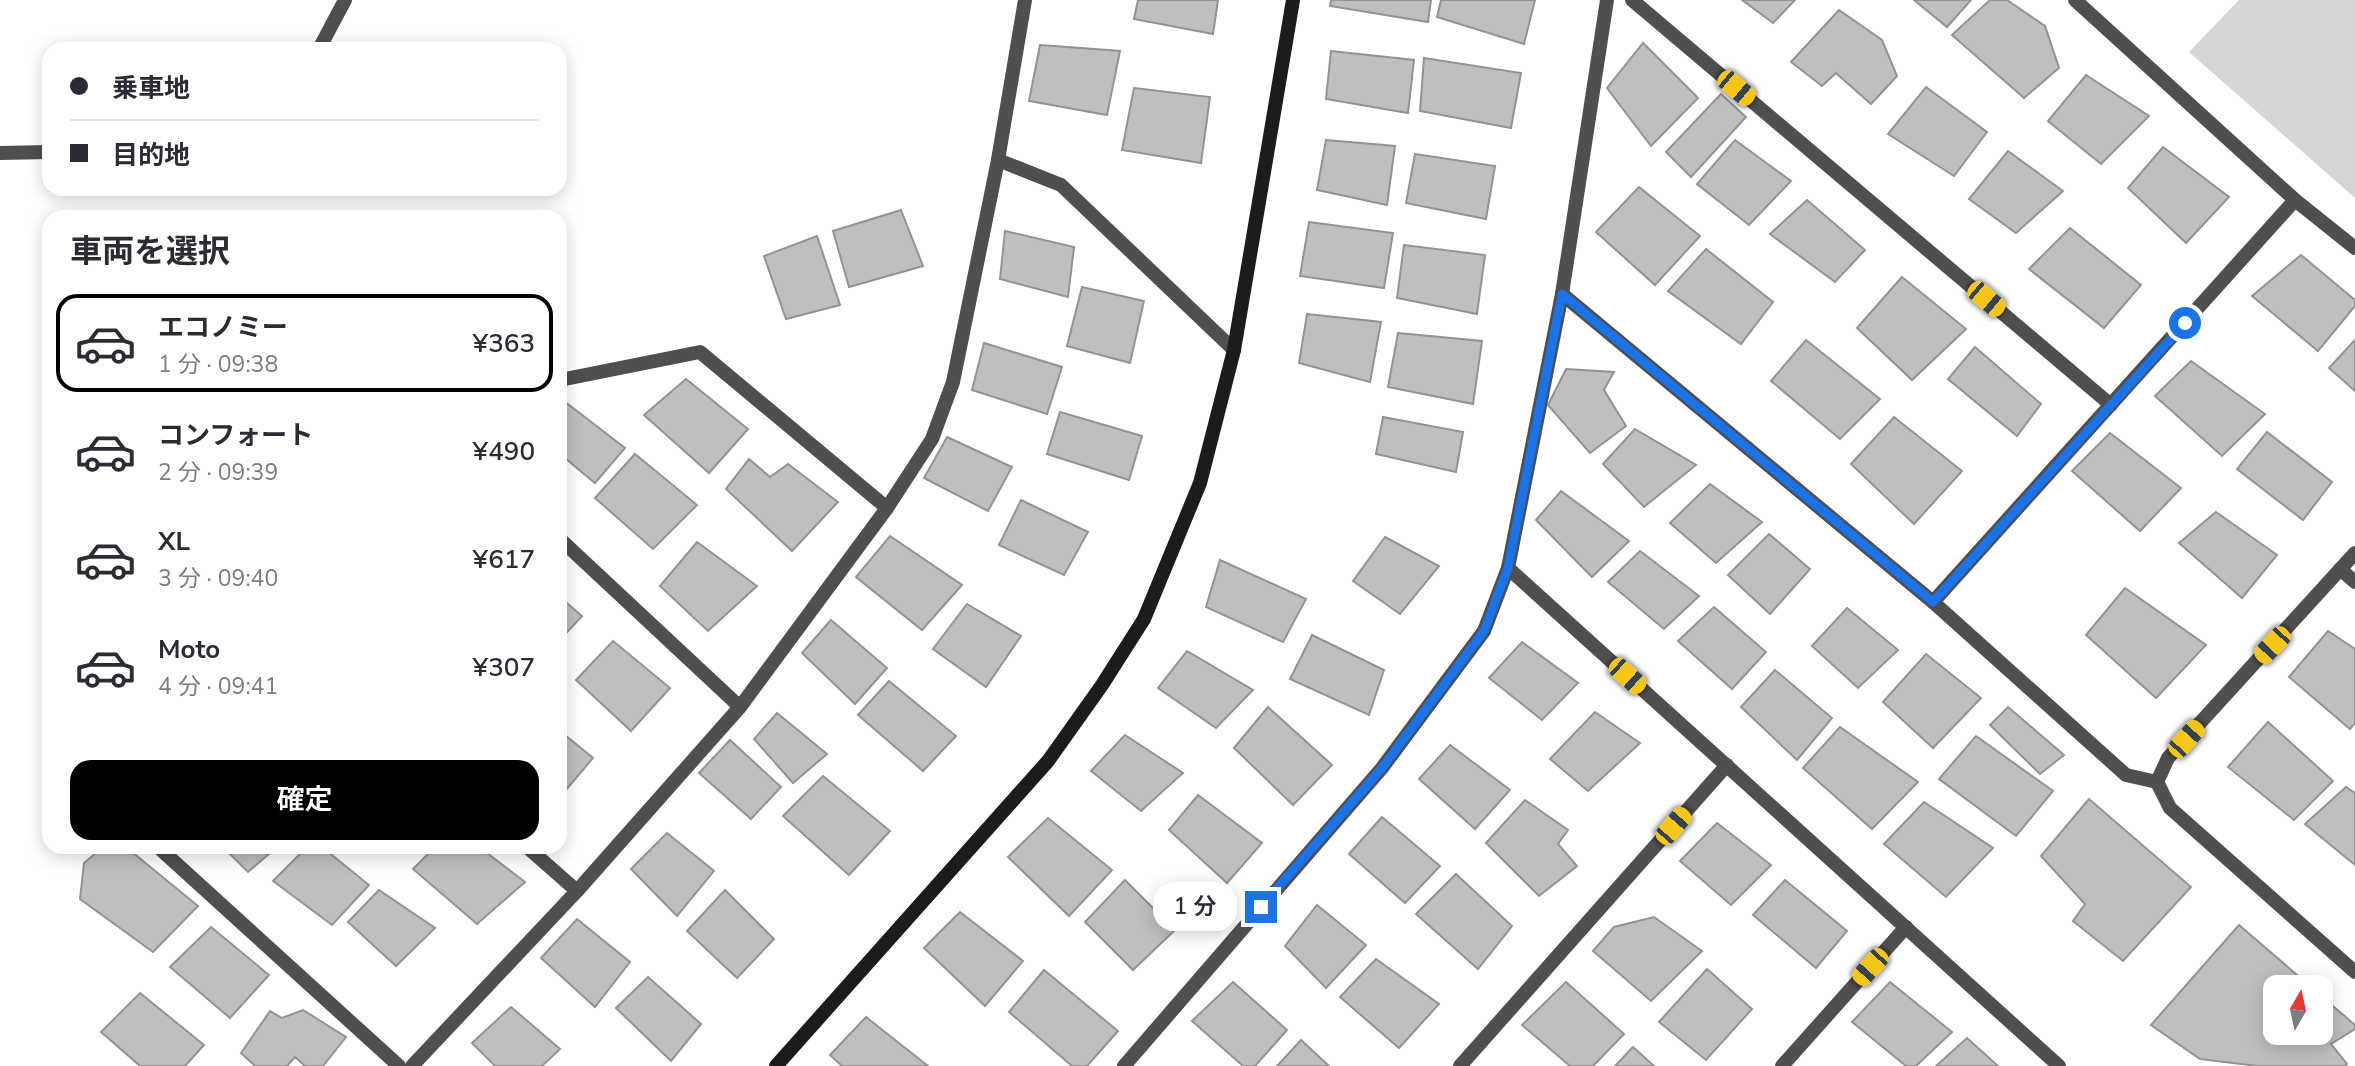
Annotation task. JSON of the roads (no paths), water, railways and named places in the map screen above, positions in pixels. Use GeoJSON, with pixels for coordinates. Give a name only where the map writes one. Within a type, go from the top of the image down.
{"type":"FeatureCollection","features":[{"type":"Feature","properties":{"kind":"street"},"geometry":{"type":"LineString","coordinates":[[323,42],[345,0]]}},
{"type":"Feature","properties":{"kind":"street"},"geometry":{"type":"LineString","coordinates":[[412,1066],[577,891],[740,707],[887,508],[932,439],[953,382],[998,160],[1025,0]]}},
{"type":"Feature","properties":{"kind":"street"},"geometry":{"type":"LineString","coordinates":[[776,1066],[1048,761],[1102,685],[1144,619],[1200,483],[1234,350],[1293,0]]}},
{"type":"Feature","properties":{"kind":"street"},"geometry":{"type":"LineString","coordinates":[[1124,1066],[1382,768],[1484,631],[1508,568],[1562,294],[1607,0]]}},
{"type":"Feature","properties":{"kind":"street"},"geometry":{"type":"LineString","coordinates":[[1632,0],[2111,405]]}},
{"type":"Feature","properties":{"kind":"street"},"geometry":{"type":"LineString","coordinates":[[2076,0],[2295,200],[2355,248]]}},
{"type":"Feature","properties":{"kind":"street"},"geometry":{"type":"LineString","coordinates":[[0,153],[42,152]]}},
{"type":"Feature","properties":{"kind":"street"},"geometry":{"type":"LineString","coordinates":[[998,160],[1061,185],[1234,350]]}},
{"type":"Feature","properties":{"kind":"street"},"geometry":{"type":"LineString","coordinates":[[1933,602],[2295,200]]}},
{"type":"Feature","properties":{"kind":"street"},"geometry":{"type":"LineString","coordinates":[[1562,294],[1933,602],[2126,775],[2157,782]]}},
{"type":"Feature","properties":{"kind":"street"},"geometry":{"type":"LineString","coordinates":[[567,379],[700,352],[887,508]]}},
{"type":"Feature","properties":{"kind":"street"},"geometry":{"type":"LineString","coordinates":[[567,546],[740,707]]}},
{"type":"Feature","properties":{"kind":"street"},"geometry":{"type":"LineString","coordinates":[[2157,782],[2168,758],[2355,552]]}},
{"type":"Feature","properties":{"kind":"street"},"geometry":{"type":"LineString","coordinates":[[1508,568],[2059,1066]]}},
{"type":"Feature","properties":{"kind":"street"},"geometry":{"type":"LineString","coordinates":[[2340,569],[2355,582]]}},
{"type":"Feature","properties":{"kind":"street"},"geometry":{"type":"LineString","coordinates":[[1460,1066],[1727,765]]}},
{"type":"Feature","properties":{"kind":"street"},"geometry":{"type":"LineString","coordinates":[[2157,782],[2170,808],[2355,972]]}},
{"type":"Feature","properties":{"kind":"street"},"geometry":{"type":"LineString","coordinates":[[166,854],[399,1066]]}},
{"type":"Feature","properties":{"kind":"street"},"geometry":{"type":"LineString","coordinates":[[535,854],[577,891]]}},
{"type":"Feature","properties":{"kind":"street"},"geometry":{"type":"LineString","coordinates":[[1782,1066],[1906,927]]}}]}
